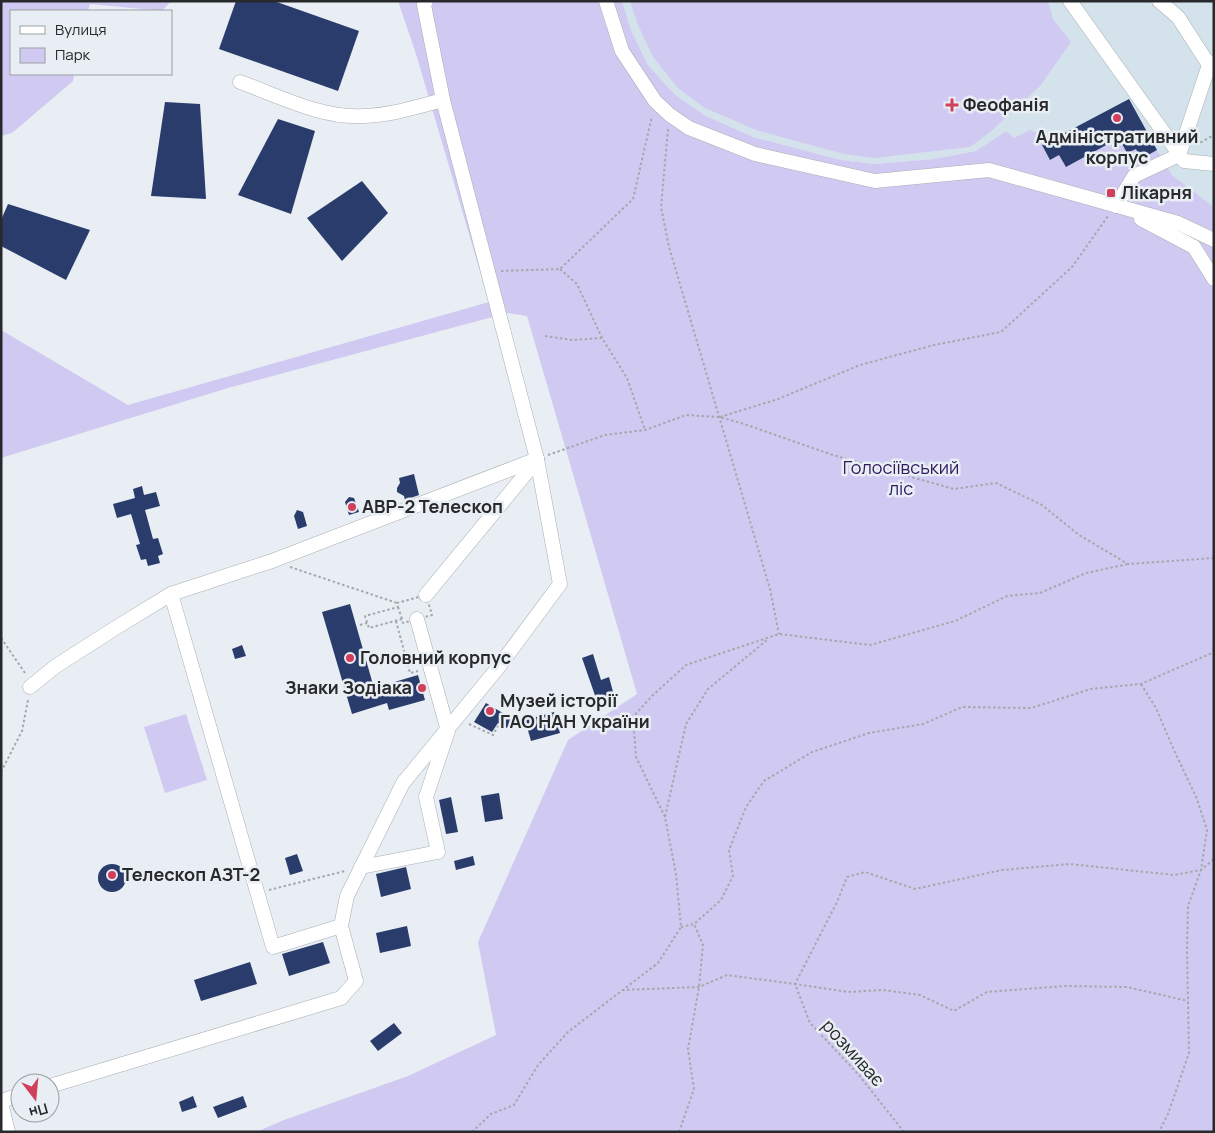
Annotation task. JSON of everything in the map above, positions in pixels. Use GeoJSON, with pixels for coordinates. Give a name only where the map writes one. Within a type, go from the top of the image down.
{"type":"FeatureCollection","features":[{"type":"Feature","properties":{"kind":"lane"},"geometry":{"type":"LineString","coordinates":[[60,1083],[341,998],[356,981],[341,926],[347,896],[404,783],[497,669],[560,584],[537,459],[443,100],[424,5],[426,1]]}},
{"type":"Feature","properties":{"kind":"lane"},"geometry":{"type":"LineString","coordinates":[[606,1],[622,51],[655,101],[689,128],[754,154],[876,181],[989,170],[1178,223],[1214,240]]}},
{"type":"Feature","properties":{"kind":"lane"},"geometry":{"type":"LineString","coordinates":[[1070,1],[1184,161],[1214,164]]}},
{"type":"Feature","properties":{"kind":"lane"},"geometry":{"type":"LineString","coordinates":[[1116,206],[1134,176],[1180,154],[1212,64],[1178,17],[1159,1]]}},
{"type":"Feature","properties":{"kind":"lane"},"geometry":{"type":"LineString","coordinates":[[240,82],[312,109],[338,114],[363,116],[391,113],[443,100]]}},
{"type":"Feature","properties":{"kind":"lane"},"geometry":{"type":"LineString","coordinates":[[1116,206],[1194,247],[1214,279]]}},
{"type":"Feature","properties":{"kind":"lane"},"geometry":{"type":"LineString","coordinates":[[30,687],[56,666],[171,594],[272,561],[537,459]]}},
{"type":"Feature","properties":{"kind":"lane"},"geometry":{"type":"LineString","coordinates":[[426,595],[537,459]]}},
{"type":"Feature","properties":{"kind":"lane"},"geometry":{"type":"LineString","coordinates":[[171,594],[273,947],[341,926]]}},
{"type":"Feature","properties":{"kind":"lane"},"geometry":{"type":"LineString","coordinates":[[362,867],[438,852],[426,797],[448,731],[417,619]]}},
{"type":"Feature","properties":{"kind":"lane"},"geometry":{"type":"LineString","coordinates":[[1,1101],[8,1132]]}},
{"type":"Feature","properties":{"kind":"path"},"geometry":{"type":"LineString","coordinates":[[489,272],[560,269],[634,199],[655,101]]}},
{"type":"Feature","properties":{"kind":"path"},"geometry":{"type":"LineString","coordinates":[[670,114],[661,207],[668,247],[770,589],[779,634]]}},
{"type":"Feature","properties":{"kind":"path"},"geometry":{"type":"LineString","coordinates":[[720,417],[778,399],[860,365],[934,345],[1001,332],[1072,267],[1116,206]]}},
{"type":"Feature","properties":{"kind":"path"},"geometry":{"type":"LineString","coordinates":[[560,269],[577,284],[602,338],[627,378],[645,430]]}},
{"type":"Feature","properties":{"kind":"path"},"geometry":{"type":"LineString","coordinates":[[545,336],[572,340],[602,338]]}},
{"type":"Feature","properties":{"kind":"path"},"geometry":{"type":"LineString","coordinates":[[537,459],[605,435],[645,430],[686,415],[720,417],[833,455],[954,489],[996,484],[1042,505],[1079,535],[1128,564]]}},
{"type":"Feature","properties":{"kind":"path"},"geometry":{"type":"LineString","coordinates":[[472,1132],[491,1114],[514,1105],[538,1065],[568,1032],[658,963],[681,927],[676,874],[665,817],[636,757],[633,717],[686,664],[779,634],[870,645],[955,622],[1007,596],[1040,592],[1086,573],[1128,564],[1214,558]]}},
{"type":"Feature","properties":{"kind":"path"},"geometry":{"type":"LineString","coordinates":[[272,561],[397,603],[426,595],[432,615],[403,623],[397,603]]}},
{"type":"Feature","properties":{"kind":"path"},"geometry":{"type":"LineString","coordinates":[[398,607],[365,616],[367,623],[369,628],[402,619]]}},
{"type":"Feature","properties":{"kind":"path"},"geometry":{"type":"LineString","coordinates":[[396,621],[410,673]]}},
{"type":"Feature","properties":{"kind":"path"},"geometry":{"type":"LineString","coordinates":[[360,625],[367,623]]}},
{"type":"Feature","properties":{"kind":"path"},"geometry":{"type":"LineString","coordinates":[[1,638],[25,672],[30,687],[22,731],[1,772]]}},
{"type":"Feature","properties":{"kind":"path"},"geometry":{"type":"LineString","coordinates":[[665,817],[686,724],[708,690],[768,639]]}},
{"type":"Feature","properties":{"kind":"path"},"geometry":{"type":"LineString","coordinates":[[681,927],[694,924],[721,900],[733,876],[729,850],[746,807],[764,781],[812,752],[869,733],[923,724],[962,707],[1031,708],[1091,689],[1142,684],[1214,652]]}},
{"type":"Feature","properties":{"kind":"path"},"geometry":{"type":"LineString","coordinates":[[1142,684],[1156,708],[1198,799],[1207,830],[1201,870],[1188,906],[1189,1052],[1168,1114],[1159,1132]]}},
{"type":"Feature","properties":{"kind":"path"},"geometry":{"type":"LineString","coordinates":[[458,718],[493,735],[498,726]]}},
{"type":"Feature","properties":{"kind":"path"},"geometry":{"type":"LineString","coordinates":[[795,984],[837,902],[847,877],[865,872],[915,889],[1002,870],[1070,864],[1174,875],[1201,870],[1214,859]]}},
{"type":"Feature","properties":{"kind":"path"},"geometry":{"type":"LineString","coordinates":[[258,893],[362,867]]}},
{"type":"Feature","properties":{"kind":"path"},"geometry":{"type":"LineString","coordinates":[[679,1132],[694,1089],[688,1049],[699,987],[703,945],[694,924]]}},
{"type":"Feature","properties":{"kind":"path"},"geometry":{"type":"LineString","coordinates":[[622,990],[699,987],[727,975],[848,992],[883,990],[920,995],[954,1011],[987,992],[1065,986],[1127,987],[1188,1001]]}},
{"type":"Feature","properties":{"kind":"path","name":"розмиває"},"geometry":{"type":"LineString","coordinates":[[795,984],[810,1023],[858,1074],[904,1132]]}},
{"type":"Feature","properties":{"kind":"shaded area","name":"Феофанія"},"geometry":{"type":"Polygon","coordinates":[[[622,1],[1214,1],[1214,207],[1172,175],[1157,150],[1127,153],[1066,167],[1050,160],[1037,133],[1013,138],[1006,131],[976,151],[934,159],[875,164],[841,160],[753,137],[706,116],[674,94],[648,65],[631,30],[622,1]]]}},
{"type":"Feature","properties":{"kind":"green space"},"geometry":{"type":"Polygon","coordinates":[[[1,1],[171,1],[163,10],[90,4],[88,10],[10,10],[10,75],[74,75],[73,81],[12,133],[1,136],[1,1]]]}},
{"type":"Feature","properties":{"kind":"green space","name":"Голосіївський ліс"},"geometry":{"type":"Polygon","coordinates":[[[398,1],[622,1],[631,30],[648,65],[674,94],[706,116],[753,137],[841,160],[875,164],[934,159],[976,151],[1006,131],[1014,138],[1030,130],[1037,133],[1050,160],[1059,155],[1066,166],[1119,138],[1127,153],[1136,149],[1141,158],[1157,150],[1172,175],[1214,207],[1214,1132],[256,1132],[284,1120],[408,1076],[496,1035],[478,942],[568,740],[637,694],[527,316],[508,313],[228,388],[1,458],[1,330],[128,405],[489,302],[416,54],[398,1]]]}},
{"type":"Feature","properties":{"kind":"green space","name":"Феофанія"},"geometry":{"type":"Polygon","coordinates":[[[630,1],[1048,1],[1053,19],[1071,42],[1040,86],[989,133],[970,147],[874,158],[844,154],[756,130],[705,108],[679,89],[653,57],[638,25],[630,1]]]}},
{"type":"Feature","properties":{"kind":"green space"},"geometry":{"type":"Polygon","coordinates":[[[186,714],[207,780],[165,793],[144,727],[186,714]]]}},
{"type":"Feature","properties":{"kind":"building"},"geometry":{"type":"Polygon","coordinates":[[[236,1],[274,1],[359,31],[338,91],[219,49],[236,1]]]}},
{"type":"Feature","properties":{"kind":"building","name":"Адміністративний корпус"},"geometry":{"type":"Polygon","coordinates":[[[1129,99],[1157,150],[1141,159],[1136,149],[1127,153],[1119,138],[1066,167],[1059,155],[1050,160],[1042,145],[1129,99]]]}},
{"type":"Feature","properties":{"kind":"building"},"geometry":{"type":"Polygon","coordinates":[[[165,102],[200,104],[206,199],[151,196],[165,102]]]}},
{"type":"Feature","properties":{"kind":"building"},"geometry":{"type":"Polygon","coordinates":[[[278,119],[315,131],[291,214],[238,195],[278,119]]]}},
{"type":"Feature","properties":{"kind":"building"},"geometry":{"type":"Polygon","coordinates":[[[362,181],[388,213],[342,261],[307,218],[362,181]]]}},
{"type":"Feature","properties":{"kind":"building"},"geometry":{"type":"Polygon","coordinates":[[[8,204],[90,230],[66,280],[1,246],[1,220],[8,204]]]}},
{"type":"Feature","properties":{"kind":"building"},"geometry":{"type":"Polygon","coordinates":[[[414,474],[419,495],[405,500],[404,496],[397,492],[400,483],[399,478],[414,474]]]}},
{"type":"Feature","properties":{"kind":"building"},"geometry":{"type":"Polygon","coordinates":[[[142,486],[144,495],[156,492],[160,506],[145,510],[153,539],[158,538],[163,554],[158,556],[160,563],[148,566],[146,559],[141,560],[136,545],[140,544],[131,514],[117,518],[113,504],[135,498],[133,489],[142,486]]]}},
{"type":"Feature","properties":{"kind":"building","name":"АВР-2 Телескоп"},"geometry":{"type":"Polygon","coordinates":[[[349,497],[354,498],[359,512],[349,515],[345,502],[349,497]]]}},
{"type":"Feature","properties":{"kind":"building"},"geometry":{"type":"Polygon","coordinates":[[[297,510],[303,512],[307,526],[298,529],[294,516],[297,510]]]}},
{"type":"Feature","properties":{"kind":"building","name":"Головний корпус"},"geometry":{"type":"Polygon","coordinates":[[[350,604],[374,688],[418,675],[425,700],[389,710],[387,703],[352,714],[322,612],[350,604]]]}},
{"type":"Feature","properties":{"kind":"building"},"geometry":{"type":"Polygon","coordinates":[[[242,645],[246,656],[235,659],[232,649],[242,645]]]}},
{"type":"Feature","properties":{"kind":"building"},"geometry":{"type":"Polygon","coordinates":[[[593,654],[601,680],[609,677],[615,699],[598,704],[582,658],[593,654]]]}},
{"type":"Feature","properties":{"kind":"building","name":"Музей історії ГАО НАН України"},"geometry":{"type":"Polygon","coordinates":[[[486,703],[513,719],[507,728],[498,723],[492,732],[474,722],[486,703]]]}},
{"type":"Feature","properties":{"kind":"building"},"geometry":{"type":"Polygon","coordinates":[[[554,712],[560,733],[531,741],[525,720],[554,712]]]}},
{"type":"Feature","properties":{"kind":"building"},"geometry":{"type":"Polygon","coordinates":[[[499,793],[503,819],[485,822],[481,796],[499,793]]]}},
{"type":"Feature","properties":{"kind":"building"},"geometry":{"type":"Polygon","coordinates":[[[451,797],[458,832],[446,834],[439,800],[451,797]]]}},
{"type":"Feature","properties":{"kind":"building"},"geometry":{"type":"Polygon","coordinates":[[[297,854],[303,871],[290,875],[285,858],[297,854]]]}},
{"type":"Feature","properties":{"kind":"building"},"geometry":{"type":"Polygon","coordinates":[[[473,856],[475,865],[456,870],[454,861],[473,856]]]}},
{"type":"Feature","properties":{"kind":"building","name":"Телескоп АЗТ-2"},"geometry":{"type":"Polygon","coordinates":[[[112,864],[122,868],[126,878],[122,888],[112,892],[102,888],[98,878],[102,868],[112,864]]]}},
{"type":"Feature","properties":{"kind":"building"},"geometry":{"type":"Polygon","coordinates":[[[406,867],[411,889],[381,897],[376,874],[406,867]]]}},
{"type":"Feature","properties":{"kind":"building"},"geometry":{"type":"Polygon","coordinates":[[[407,926],[411,946],[380,953],[376,933],[407,926]]]}},
{"type":"Feature","properties":{"kind":"building"},"geometry":{"type":"Polygon","coordinates":[[[323,942],[330,963],[289,976],[282,954],[323,942]]]}},
{"type":"Feature","properties":{"kind":"building"},"geometry":{"type":"Polygon","coordinates":[[[250,962],[257,984],[201,1001],[194,980],[250,962]]]}},
{"type":"Feature","properties":{"kind":"building"},"geometry":{"type":"Polygon","coordinates":[[[394,1023],[402,1033],[378,1051],[370,1041],[394,1023]]]}},
{"type":"Feature","properties":{"kind":"building"},"geometry":{"type":"Polygon","coordinates":[[[193,1096],[197,1107],[182,1112],[179,1102],[193,1096]]]}},
{"type":"Feature","properties":{"kind":"building"},"geometry":{"type":"Polygon","coordinates":[[[243,1096],[247,1107],[218,1118],[213,1107],[243,1096]]]}},
{"type":"Feature","properties":{"kind":"place","name":"Феофанія"},"geometry":{"type":"Point","coordinates":[952,105]}},
{"type":"Feature","properties":{"kind":"place","name":"Адміністративний корпус"},"geometry":{"type":"Point","coordinates":[1117,118]}},
{"type":"Feature","properties":{"kind":"place","name":"Лікарня"},"geometry":{"type":"Point","coordinates":[1111,193]}},
{"type":"Feature","properties":{"kind":"place","name":"АВР-2 Телескоп"},"geometry":{"type":"Point","coordinates":[352,507]}},
{"type":"Feature","properties":{"kind":"place","name":"Головний корпус"},"geometry":{"type":"Point","coordinates":[350,658]}},
{"type":"Feature","properties":{"kind":"place","name":"Знаки Зодіака"},"geometry":{"type":"Point","coordinates":[422,688]}},
{"type":"Feature","properties":{"kind":"place","name":"Музей історії ГАО НАН України"},"geometry":{"type":"Point","coordinates":[490,711]}},
{"type":"Feature","properties":{"kind":"place","name":"Телескоп АЗТ-2"},"geometry":{"type":"Point","coordinates":[112,875]}}]}
